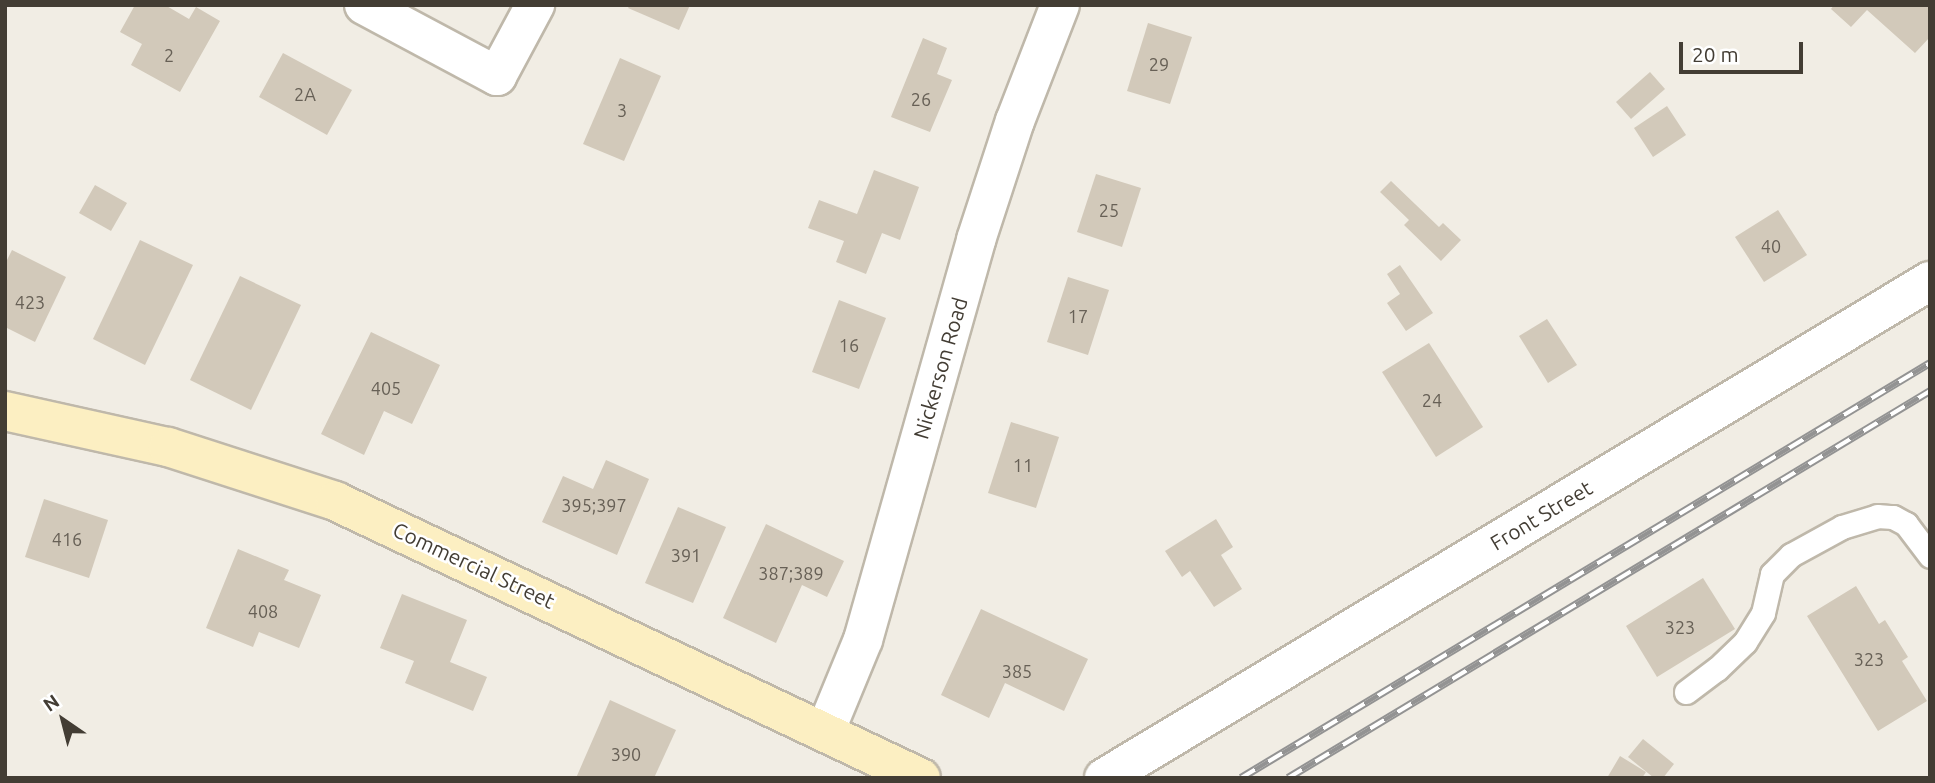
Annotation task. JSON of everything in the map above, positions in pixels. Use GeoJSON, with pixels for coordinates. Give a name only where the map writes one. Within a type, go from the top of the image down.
{"type":"FeatureCollection","features":[{"type":"Feature","properties":{"kind":"main road","name":"Commercial Street"},"geometry":{"type":"LineString","coordinates":[[5,411],[168,447],[335,501],[921,778]]}},
{"type":"Feature","properties":{"kind":"street"},"geometry":{"type":"LineString","coordinates":[[364,5],[497,76],[535,5]]}},
{"type":"Feature","properties":{"kind":"street","name":"Nickerson Road"},"geometry":{"type":"LineString","coordinates":[[825,732],[863,640],[976,240],[1015,121],[1060,5]]}},
{"type":"Feature","properties":{"kind":"street","name":"Front Street"},"geometry":{"type":"LineString","coordinates":[[1104,778],[1149,763],[1930,281]]}},
{"type":"Feature","properties":{"kind":"lane"},"geometry":{"type":"LineString","coordinates":[[1686,692],[1717,669],[1745,642],[1763,613],[1772,574],[1791,555],[1842,527],[1877,516],[1893,517],[1906,524],[1930,556]]}},
{"type":"Feature","properties":{"kind":"building"},"geometry":{"type":"Polygon","coordinates":[[[135,5],[165,5],[189,19],[196,7],[220,21],[180,92],[131,65],[142,44],[120,32],[135,5]]]}},
{"type":"Feature","properties":{"kind":"building"},"geometry":{"type":"Polygon","coordinates":[[[630,5],[690,5],[679,30],[628,8],[630,5]]]}},
{"type":"Feature","properties":{"kind":"building"},"geometry":{"type":"Polygon","coordinates":[[[1834,5],[1930,5],[1930,37],[1915,53],[1867,10],[1851,27],[1831,9],[1834,5]]]}},
{"type":"Feature","properties":{"kind":"building"},"geometry":{"type":"Polygon","coordinates":[[[1148,23],[1192,37],[1170,104],[1127,91],[1148,23]]]}},
{"type":"Feature","properties":{"kind":"building"},"geometry":{"type":"Polygon","coordinates":[[[923,38],[947,48],[937,74],[952,80],[930,132],[891,117],[923,38]]]}},
{"type":"Feature","properties":{"kind":"building"},"geometry":{"type":"Polygon","coordinates":[[[283,53],[352,90],[327,135],[259,97],[283,53]]]}},
{"type":"Feature","properties":{"kind":"building"},"geometry":{"type":"Polygon","coordinates":[[[620,58],[661,76],[624,161],[583,144],[620,58]]]}},
{"type":"Feature","properties":{"kind":"building"},"geometry":{"type":"Polygon","coordinates":[[[1650,72],[1665,89],[1631,119],[1616,102],[1650,72]]]}},
{"type":"Feature","properties":{"kind":"building"},"geometry":{"type":"Polygon","coordinates":[[[1667,106],[1686,135],[1653,157],[1634,128],[1667,106]]]}},
{"type":"Feature","properties":{"kind":"building"},"geometry":{"type":"Polygon","coordinates":[[[874,170],[919,187],[900,240],[882,233],[866,274],[836,262],[844,241],[808,228],[819,200],[857,214],[874,170]]]}},
{"type":"Feature","properties":{"kind":"building"},"geometry":{"type":"Polygon","coordinates":[[[1096,174],[1141,188],[1122,247],[1077,232],[1096,174]]]}},
{"type":"Feature","properties":{"kind":"building"},"geometry":{"type":"Polygon","coordinates":[[[1391,181],[1439,227],[1443,223],[1461,240],[1441,261],[1404,225],[1409,220],[1380,192],[1391,181]]]}},
{"type":"Feature","properties":{"kind":"building"},"geometry":{"type":"Polygon","coordinates":[[[95,185],[127,203],[111,231],[79,213],[95,185]]]}},
{"type":"Feature","properties":{"kind":"building"},"geometry":{"type":"Polygon","coordinates":[[[1778,210],[1807,255],[1764,282],[1735,237],[1778,210]]]}},
{"type":"Feature","properties":{"kind":"building"},"geometry":{"type":"Polygon","coordinates":[[[140,240],[193,265],[145,365],[93,339],[140,240]]]}},
{"type":"Feature","properties":{"kind":"building"},"geometry":{"type":"Polygon","coordinates":[[[12,250],[66,277],[35,342],[5,327],[5,264],[12,250]]]}},
{"type":"Feature","properties":{"kind":"building"},"geometry":{"type":"Polygon","coordinates":[[[1400,265],[1433,313],[1406,331],[1387,303],[1400,294],[1387,274],[1400,265]]]}},
{"type":"Feature","properties":{"kind":"building"},"geometry":{"type":"Polygon","coordinates":[[[240,276],[301,305],[251,410],[190,380],[240,276]]]}},
{"type":"Feature","properties":{"kind":"building"},"geometry":{"type":"Polygon","coordinates":[[[1068,277],[1109,290],[1088,355],[1047,342],[1068,277]]]}},
{"type":"Feature","properties":{"kind":"building"},"geometry":{"type":"Polygon","coordinates":[[[839,300],[886,318],[859,389],[812,372],[839,300]]]}},
{"type":"Feature","properties":{"kind":"building"},"geometry":{"type":"Polygon","coordinates":[[[1547,319],[1577,365],[1548,383],[1519,336],[1547,319]]]}},
{"type":"Feature","properties":{"kind":"building"},"geometry":{"type":"Polygon","coordinates":[[[371,332],[440,365],[412,424],[384,411],[364,455],[321,434],[371,332]]]}},
{"type":"Feature","properties":{"kind":"building"},"geometry":{"type":"Polygon","coordinates":[[[1429,343],[1483,427],[1436,457],[1382,372],[1429,343]]]}},
{"type":"Feature","properties":{"kind":"building"},"geometry":{"type":"Polygon","coordinates":[[[1011,422],[1059,437],[1036,508],[988,493],[1011,422]]]}},
{"type":"Feature","properties":{"kind":"building"},"geometry":{"type":"Polygon","coordinates":[[[606,460],[649,479],[617,555],[542,522],[563,476],[593,489],[606,460]]]}},
{"type":"Feature","properties":{"kind":"building"},"geometry":{"type":"Polygon","coordinates":[[[44,499],[108,520],[89,578],[25,557],[44,499]]]}},
{"type":"Feature","properties":{"kind":"building"},"geometry":{"type":"Polygon","coordinates":[[[678,507],[726,527],[693,603],[645,583],[678,507]]]}},
{"type":"Feature","properties":{"kind":"building"},"geometry":{"type":"Polygon","coordinates":[[[1216,519],[1233,547],[1221,555],[1242,589],[1214,607],[1190,571],[1182,577],[1165,551],[1216,519]]]}},
{"type":"Feature","properties":{"kind":"building"},"geometry":{"type":"Polygon","coordinates":[[[766,524],[844,561],[827,597],[802,585],[776,643],[723,618],[766,524]]]}},
{"type":"Feature","properties":{"kind":"building"},"geometry":{"type":"Polygon","coordinates":[[[238,549],[289,570],[284,580],[321,595],[299,648],[259,632],[253,647],[206,628],[238,549]]]}},
{"type":"Feature","properties":{"kind":"building"},"geometry":{"type":"Polygon","coordinates":[[[1703,578],[1735,629],[1657,677],[1626,626],[1703,578]]]}},
{"type":"Feature","properties":{"kind":"building"},"geometry":{"type":"Polygon","coordinates":[[[1856,586],[1879,624],[1885,620],[1908,657],[1902,661],[1927,701],[1878,731],[1807,616],[1856,586]]]}},
{"type":"Feature","properties":{"kind":"building"},"geometry":{"type":"Polygon","coordinates":[[[402,594],[467,620],[450,662],[487,677],[473,711],[405,683],[414,661],[380,648],[402,594]]]}},
{"type":"Feature","properties":{"kind":"building"},"geometry":{"type":"Polygon","coordinates":[[[981,609],[1088,659],[1064,711],[1005,683],[989,718],[941,695],[981,609]]]}},
{"type":"Feature","properties":{"kind":"building"},"geometry":{"type":"Polygon","coordinates":[[[610,700],[676,730],[654,778],[576,778],[610,700]]]}},
{"type":"Feature","properties":{"kind":"building"},"geometry":{"type":"Polygon","coordinates":[[[1643,739],[1674,764],[1663,778],[1654,778],[1628,757],[1643,739]]]}},
{"type":"Feature","properties":{"kind":"building"},"geometry":{"type":"Polygon","coordinates":[[[1620,756],[1646,772],[1642,778],[1607,778],[1620,756]]]}},
{"type":"Feature","properties":{"kind":"railway"},"geometry":{"type":"LineString","coordinates":[[1241,778],[1930,363]]}},
{"type":"Feature","properties":{"kind":"railway"},"geometry":{"type":"LineString","coordinates":[[1288,778],[1930,391]]}}]}
